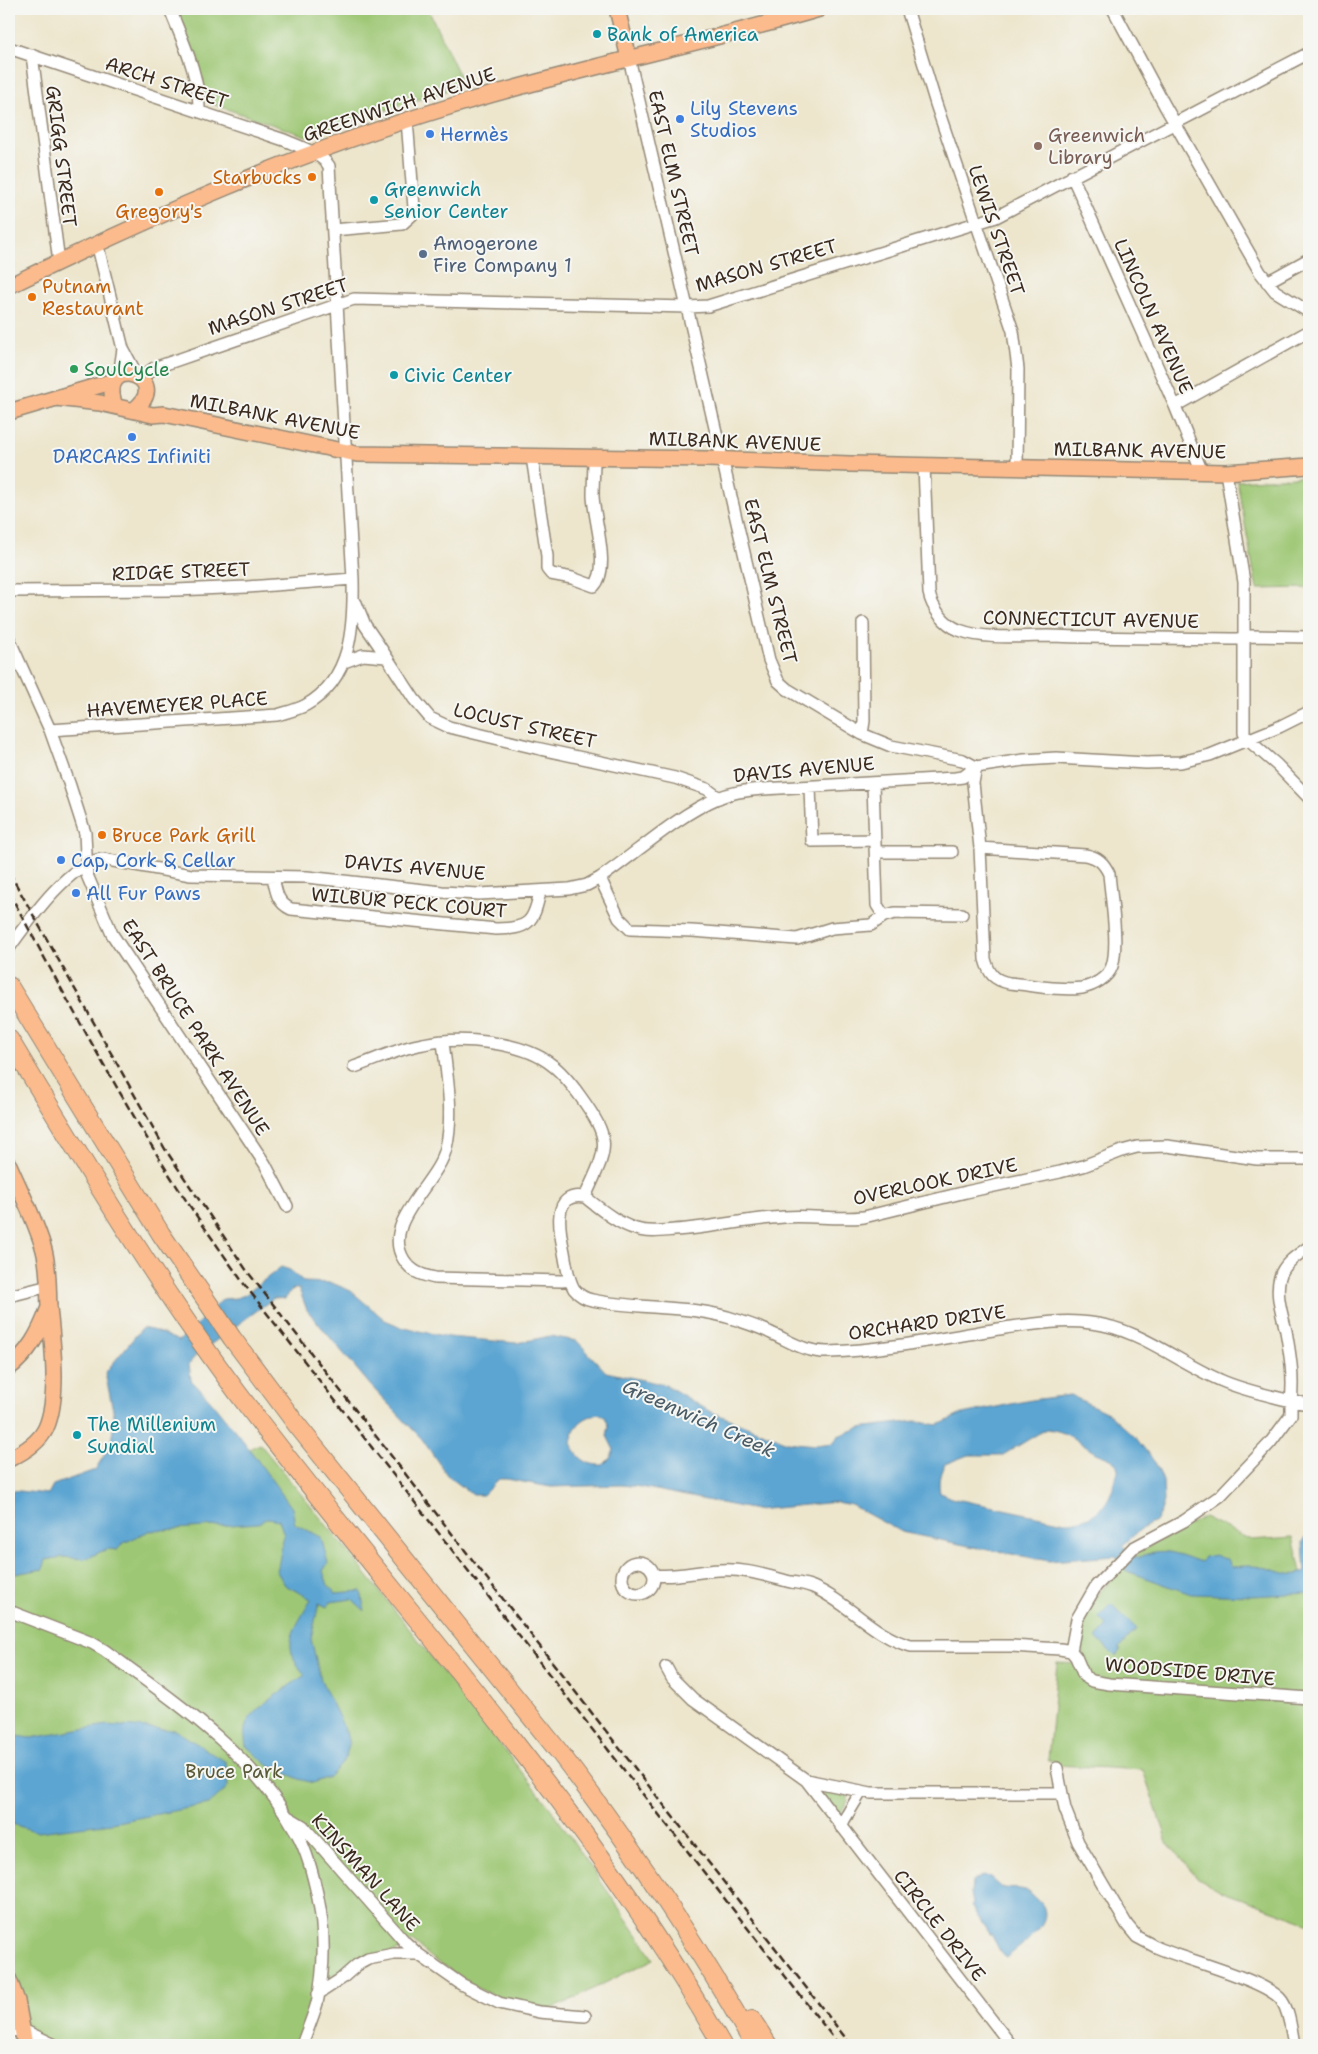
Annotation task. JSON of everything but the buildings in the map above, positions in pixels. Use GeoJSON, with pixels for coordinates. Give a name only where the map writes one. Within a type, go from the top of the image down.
{"type":"FeatureCollection","features":[{"type":"Feature","properties":{"kind":"highway"},"geometry":{"type":"LineString","coordinates":[[9,986],[143,1206],[211,1309],[308,1438],[575,1773],[640,1862],[695,1947],[754,2045]]}},
{"type":"Feature","properties":{"kind":"highway"},"geometry":{"type":"LineString","coordinates":[[9,1039],[132,1240],[188,1325],[267,1431],[574,1818],[636,1907],[704,2013],[722,2045]]}},
{"type":"Feature","properties":{"kind":"highway"},"geometry":{"type":"LineString","coordinates":[[695,1947],[733,1993],[768,2045]]}},
{"type":"Feature","properties":{"kind":"highway"},"geometry":{"type":"LineString","coordinates":[[704,2013],[717,2045]]}},
{"type":"Feature","properties":{"kind":"main road"},"geometry":{"type":"LineString","coordinates":[[616,9],[629,58]]}},
{"type":"Feature","properties":{"kind":"main road","name":"GREENWICH AVENUE"},"geometry":{"type":"LineString","coordinates":[[9,286],[172,210],[313,153],[407,120],[499,92],[818,9]]}},
{"type":"Feature","properties":{"kind":"main road","name":"MASON STREET"},"geometry":{"type":"LineString","coordinates":[[9,412],[117,379],[127,374],[142,382],[146,399],[134,410],[88,401],[56,398]]}},
{"type":"Feature","properties":{"kind":"main road"},"geometry":{"type":"LineString","coordinates":[[115,406],[111,396],[111,387],[117,379]]}},
{"type":"Feature","properties":{"kind":"main road","name":"MILBANK AVENUE"},"geometry":{"type":"LineString","coordinates":[[142,382],[164,414]]}},
{"type":"Feature","properties":{"kind":"main road","name":"MILBANK AVENUE"},"geometry":{"type":"LineString","coordinates":[[134,410],[153,415],[164,414],[346,452],[1202,472],[1309,466]]}},
{"type":"Feature","properties":{"kind":"main road"},"geometry":{"type":"LineString","coordinates":[[9,1165],[40,1239],[47,1264],[52,1340],[51,1413],[45,1429],[38,1439],[27,1449],[9,1459]]}},
{"type":"Feature","properties":{"kind":"main road"},"geometry":{"type":"LineString","coordinates":[[9,1368],[22,1358],[33,1345],[49,1307]]}},
{"type":"Feature","properties":{"kind":"main road"},"geometry":{"type":"LineString","coordinates":[[9,1980],[17,2001],[19,2035]]}},
{"type":"Feature","properties":{"kind":"street"},"geometry":{"type":"LineString","coordinates":[[170,9],[197,89],[199,111]]}},
{"type":"Feature","properties":{"kind":"street","name":"LEWIS STREET"},"geometry":{"type":"LineString","coordinates":[[907,9],[936,104],[1016,344],[1018,369],[1017,467]]}},
{"type":"Feature","properties":{"kind":"street"},"geometry":{"type":"LineString","coordinates":[[1113,9],[1175,123],[1267,282],[1275,291],[1309,312]]}},
{"type":"Feature","properties":{"kind":"street","name":"ARCH STREET"},"geometry":{"type":"LineString","coordinates":[[9,48],[284,140],[313,153]]}},
{"type":"Feature","properties":{"kind":"street","name":"MASON STREET"},"geometry":{"type":"LineString","coordinates":[[142,382],[154,368],[337,304],[354,300],[688,307],[717,303],[996,217],[1309,53]]}},
{"type":"Feature","properties":{"kind":"street","name":"GRIGG STREET"},"geometry":{"type":"LineString","coordinates":[[32,55],[58,262]]}},
{"type":"Feature","properties":{"kind":"street","name":"EAST ELM STREET"},"geometry":{"type":"LineString","coordinates":[[629,58],[774,672],[778,681],[794,694],[862,734],[891,746],[963,760],[976,767],[1024,760],[1056,758],[1146,763],[1181,762],[1210,755],[1309,712]]}},
{"type":"Feature","properties":{"kind":"street"},"geometry":{"type":"LineString","coordinates":[[332,230],[402,224],[412,216],[414,208],[407,120]]}},
{"type":"Feature","properties":{"kind":"street","name":"HAVEMEYER PLACE"},"geometry":{"type":"LineString","coordinates":[[50,730],[277,715],[305,705],[316,698],[327,687],[343,664],[351,638],[354,579],[329,166],[328,163],[313,153]]}},
{"type":"Feature","properties":{"kind":"street","name":"LINCOLN AVENUE"},"geometry":{"type":"LineString","coordinates":[[1072,176],[1175,406],[1202,472]]}},
{"type":"Feature","properties":{"kind":"street"},"geometry":{"type":"LineString","coordinates":[[98,243],[123,349],[142,382]]}},
{"type":"Feature","properties":{"kind":"street"},"geometry":{"type":"LineString","coordinates":[[1267,282],[1309,259]]}},
{"type":"Feature","properties":{"kind":"street"},"geometry":{"type":"LineString","coordinates":[[1175,406],[1309,331]]}},
{"type":"Feature","properties":{"kind":"street"},"geometry":{"type":"LineString","coordinates":[[117,379],[123,349]]}},
{"type":"Feature","properties":{"kind":"street"},"geometry":{"type":"LineString","coordinates":[[532,457],[547,556],[547,569],[551,574],[572,578],[594,586],[598,582],[603,554],[596,527],[593,497],[594,458]]}},
{"type":"Feature","properties":{"kind":"street","name":"CONNECTICUT AVENUE"},"geometry":{"type":"LineString","coordinates":[[924,466],[929,593],[935,609],[948,624],[957,629],[984,635],[1309,637]]}},
{"type":"Feature","properties":{"kind":"street"},"geometry":{"type":"LineString","coordinates":[[1226,472],[1244,582],[1244,733],[1248,740],[1278,766],[1309,798]]}},
{"type":"Feature","properties":{"kind":"street","name":"RIDGE STREET"},"geometry":{"type":"LineString","coordinates":[[9,592],[176,590],[354,579]]}},
{"type":"Feature","properties":{"kind":"street","name":"LOCUST STREET"},"geometry":{"type":"LineString","coordinates":[[354,599],[365,625],[424,713],[449,727],[675,778],[707,789],[718,798]]}},
{"type":"Feature","properties":{"kind":"street"},"geometry":{"type":"LineString","coordinates":[[862,734],[864,721],[863,623]]}},
{"type":"Feature","properties":{"kind":"street","name":"EAST BRUCE PARK AVENUE"},"geometry":{"type":"LineString","coordinates":[[9,639],[50,730],[85,833],[87,875],[112,934],[265,1164],[288,1206]]}},
{"type":"Feature","properties":{"kind":"street"},"geometry":{"type":"LineString","coordinates":[[343,664],[363,655],[386,656]]}},
{"type":"Feature","properties":{"kind":"street"},"geometry":{"type":"LineString","coordinates":[[976,767],[973,783],[980,848],[985,959],[991,975],[999,981],[1009,983],[1081,988],[1099,981],[1106,975],[1112,967],[1114,949],[1109,874],[1104,864],[1093,856],[980,848]]}},
{"type":"Feature","properties":{"kind":"street","name":"DAVIS AVENUE"},"geometry":{"type":"LineString","coordinates":[[86,863],[102,859],[190,875],[343,880],[442,892],[478,894],[540,892],[587,885],[600,878],[691,813],[718,798],[746,790],[955,778],[963,777],[976,767]]}},
{"type":"Feature","properties":{"kind":"street"},"geometry":{"type":"LineString","coordinates":[[873,784],[877,905],[884,916]]}},
{"type":"Feature","properties":{"kind":"street"},"geometry":{"type":"LineString","coordinates":[[810,787],[812,841],[875,840]]}},
{"type":"Feature","properties":{"kind":"street"},"geometry":{"type":"LineString","coordinates":[[876,852],[952,852]]}},
{"type":"Feature","properties":{"kind":"street"},"geometry":{"type":"LineString","coordinates":[[9,948],[37,910],[72,874],[86,863]]}},
{"type":"Feature","properties":{"kind":"street","name":"WILBUR PECK COURT"},"geometry":{"type":"LineString","coordinates":[[274,877],[279,900],[284,906],[291,909],[496,929],[515,929],[531,921],[537,910],[540,892]]}},
{"type":"Feature","properties":{"kind":"street"},"geometry":{"type":"LineString","coordinates":[[600,878],[619,918],[630,929],[692,931],[797,939],[832,928],[872,925],[884,916],[895,913],[962,914]]}},
{"type":"Feature","properties":{"kind":"street"},"geometry":{"type":"LineString","coordinates":[[354,1067],[424,1044],[443,1042],[475,1040],[538,1055],[553,1065],[568,1080],[597,1121],[602,1131],[604,1143],[602,1158],[584,1197],[571,1197],[561,1209],[559,1230],[570,1280],[562,1282],[435,1278],[421,1275],[414,1271],[401,1255],[399,1231],[418,1195],[437,1171],[446,1148],[449,1116],[443,1042]]}},
{"type":"Feature","properties":{"kind":"street","name":"OVERLOOK DRIVE"},"geometry":{"type":"LineString","coordinates":[[584,1197],[626,1225],[637,1230],[665,1231],[807,1215],[849,1219],[864,1217],[966,1192],[1060,1172],[1138,1147],[1167,1146],[1257,1159],[1309,1159]]}},
{"type":"Feature","properties":{"kind":"street"},"geometry":{"type":"LineString","coordinates":[[654,1575],[667,1577],[687,1572],[742,1569],[812,1586],[832,1596],[898,1643],[911,1646],[1011,1646],[1060,1648],[1070,1651],[1074,1640],[1074,1630],[1081,1610],[1096,1586],[1133,1548],[1184,1521],[1220,1496],[1270,1443],[1292,1415],[1292,1368],[1278,1287],[1284,1268],[1309,1247]]}},
{"type":"Feature","properties":{"kind":"street","name":"ORCHARD DRIVE"},"geometry":{"type":"LineString","coordinates":[[570,1280],[579,1295],[588,1299],[614,1305],[684,1310],[735,1319],[773,1334],[794,1346],[827,1352],[879,1347],[1043,1323],[1071,1322],[1110,1326],[1146,1340],[1169,1355],[1221,1381],[1291,1401],[1309,1404]]}},
{"type":"Feature","properties":{"kind":"street"},"geometry":{"type":"LineString","coordinates":[[9,1296],[49,1286]]}},
{"type":"Feature","properties":{"kind":"street"},"geometry":{"type":"LineString","coordinates":[[9,1611],[92,1643],[151,1684],[209,1730],[266,1786],[296,1831],[307,1858],[322,1914],[322,1967],[318,1994],[313,2017],[302,2045]]}},
{"type":"Feature","properties":{"kind":"street","name":"WOODSIDE DRIVE"},"geometry":{"type":"LineString","coordinates":[[1070,1651],[1076,1657],[1084,1676],[1092,1681],[1109,1684],[1309,1698]]}},
{"type":"Feature","properties":{"kind":"street"},"geometry":{"type":"LineString","coordinates":[[666,1667],[672,1678],[693,1699],[806,1780],[861,1792],[1061,1793]]}},
{"type":"Feature","properties":{"kind":"street"},"geometry":{"type":"LineString","coordinates":[[1057,1768],[1061,1793],[1069,1821],[1078,1842],[1112,1903],[1134,1934],[1142,1941],[1167,1952],[1250,1981],[1275,1993],[1285,2007],[1294,2045]]}},
{"type":"Feature","properties":{"kind":"street","name":"CIRCLE DRIVE"},"geometry":{"type":"LineString","coordinates":[[806,1780],[1011,2045]]}},
{"type":"Feature","properties":{"kind":"street"},"geometry":{"type":"LineString","coordinates":[[842,1827],[844,1820],[861,1792]]}},
{"type":"Feature","properties":{"kind":"street","name":"KINSMAN LANE"},"geometry":{"type":"LineString","coordinates":[[286,1816],[303,1826],[418,1954],[461,1984],[499,2003],[539,2012],[585,2016]]}},
{"type":"Feature","properties":{"kind":"street","name":"KINSMAN LANE"},"geometry":{"type":"LineString","coordinates":[[318,1994],[368,1960],[394,1954],[418,1954]]}},
{"type":"Feature","properties":{"kind":"street"},"geometry":{"type":"LineString","coordinates":[[19,2035],[55,2045]]}},
{"type":"Feature","properties":{"kind":"green space"},"geometry":{"type":"Polygon","coordinates":[[[176,9],[428,9],[464,85],[306,136],[209,103],[205,98],[176,9]]]}},
{"type":"Feature","properties":{"kind":"green space"},"geometry":{"type":"Polygon","coordinates":[[[1309,476],[1309,588],[1257,589],[1237,481],[1309,476]]]}},
{"type":"Feature","properties":{"kind":"green space","name":"Bruce Park"},"geometry":{"type":"Polygon","coordinates":[[[260,1444],[351,1555],[551,1809],[654,1959],[552,2009],[503,1999],[479,1989],[432,1958],[412,1941],[399,1950],[328,1983],[296,2045],[29,2045],[9,1970],[9,1550],[260,1444]]]}},
{"type":"Feature","properties":{"kind":"green space"},"geometry":{"type":"Polygon","coordinates":[[[1204,1517],[1251,1540],[1293,1537],[1307,1598],[1309,1599],[1309,1926],[1301,1920],[1223,1892],[1198,1878],[1167,1842],[1143,1770],[1056,1765],[1055,1761],[1048,1760],[1057,1663],[1086,1664],[1081,1645],[1080,1630],[1091,1605],[1108,1582],[1138,1554],[1204,1517]]]}},
{"type":"Feature","properties":{"kind":"green space"},"geometry":{"type":"Polygon","coordinates":[[[824,1791],[848,1796],[848,1801],[840,1813],[823,1794],[824,1791]]]}},
{"type":"Feature","properties":{"kind":"water","name":"Greenwich Creek"},"geometry":{"type":"Polygon","coordinates":[[[281,1267],[290,1270],[304,1282],[332,1283],[351,1291],[385,1320],[404,1328],[449,1337],[517,1343],[550,1336],[577,1341],[606,1372],[666,1385],[709,1411],[787,1442],[815,1445],[833,1443],[838,1436],[859,1428],[916,1421],[938,1425],[962,1414],[1031,1400],[1070,1395],[1110,1414],[1136,1438],[1156,1464],[1163,1481],[1164,1501],[1155,1522],[1141,1529],[1123,1545],[1124,1547],[1138,1558],[1162,1551],[1201,1562],[1204,1557],[1215,1555],[1228,1560],[1231,1567],[1258,1566],[1286,1573],[1300,1574],[1305,1572],[1303,1542],[1309,1532],[1309,1593],[1252,1596],[1191,1594],[1124,1570],[1126,1567],[1115,1556],[1049,1561],[979,1548],[901,1532],[851,1505],[836,1502],[756,1510],[641,1487],[621,1485],[551,1487],[506,1479],[499,1479],[483,1495],[473,1495],[447,1475],[422,1439],[371,1386],[307,1310],[299,1289],[293,1289],[285,1299],[274,1298],[195,1356],[189,1364],[191,1380],[245,1443],[292,1508],[295,1524],[321,1537],[328,1563],[323,1571],[328,1585],[335,1593],[361,1591],[365,1611],[352,1599],[331,1602],[327,1607],[319,1603],[311,1639],[321,1680],[346,1732],[349,1745],[346,1756],[340,1766],[329,1777],[313,1783],[269,1766],[246,1746],[245,1740],[245,1729],[251,1717],[273,1697],[305,1675],[292,1654],[291,1645],[295,1629],[311,1599],[285,1585],[277,1572],[284,1535],[279,1520],[268,1518],[258,1523],[149,1531],[124,1543],[117,1550],[107,1549],[85,1559],[62,1557],[46,1560],[43,1569],[9,1575],[9,1490],[48,1494],[53,1485],[95,1470],[110,1446],[115,1419],[105,1373],[142,1328],[156,1331],[179,1341],[223,1299],[245,1295],[281,1267]],[[598,1414],[583,1420],[576,1427],[571,1443],[583,1460],[592,1464],[603,1465],[611,1457],[614,1450],[607,1436],[609,1426],[605,1417],[598,1414]],[[1046,1429],[1003,1455],[968,1455],[945,1464],[941,1471],[940,1493],[951,1498],[1065,1522],[1082,1519],[1097,1512],[1108,1500],[1118,1472],[1117,1465],[1112,1460],[1094,1452],[1066,1434],[1046,1429]]]}},
{"type":"Feature","properties":{"kind":"water"},"geometry":{"type":"Polygon","coordinates":[[[1111,1604],[1137,1629],[1119,1648],[1121,1651],[1116,1657],[1096,1638],[1107,1626],[1098,1617],[1111,1604]]]}},
{"type":"Feature","properties":{"kind":"water"},"geometry":{"type":"Polygon","coordinates":[[[107,1725],[175,1730],[226,1762],[228,1787],[209,1804],[112,1823],[38,1832],[9,1823],[9,1735],[31,1738],[107,1725]]]}},
{"type":"Feature","properties":{"kind":"water"},"geometry":{"type":"Polygon","coordinates":[[[983,1875],[989,1877],[1002,1887],[1027,1891],[1043,1907],[1045,1915],[1036,1932],[1006,1958],[1002,1955],[991,1934],[989,1934],[971,1906],[973,1904],[972,1882],[983,1875]]]}},
{"type":"Feature","properties":{"kind":"railway"},"geometry":{"type":"LineString","coordinates":[[9,872],[165,1149],[247,1271],[851,2045]]}},
{"type":"Feature","properties":{"kind":"railway"},"geometry":{"type":"LineString","coordinates":[[9,892],[81,1024],[137,1121],[177,1186],[244,1284],[839,2045]]}},
{"type":"Feature","properties":{"kind":"place","name":"Bank of America"},"geometry":{"type":"Point","coordinates":[597,34]}},
{"type":"Feature","properties":{"kind":"place","name":"Lily Stevens Studios"},"geometry":{"type":"Point","coordinates":[680,119]}},
{"type":"Feature","properties":{"kind":"place","name":"Hermès"},"geometry":{"type":"Point","coordinates":[430,134]}},
{"type":"Feature","properties":{"kind":"place","name":"Greenwich Library"},"geometry":{"type":"Point","coordinates":[1038,146]}},
{"type":"Feature","properties":{"kind":"place","name":"Starbucks"},"geometry":{"type":"Point","coordinates":[312,177]}},
{"type":"Feature","properties":{"kind":"place","name":"Gregory's"},"geometry":{"type":"Point","coordinates":[159,192]}},
{"type":"Feature","properties":{"kind":"place","name":"Greenwich Senior Center"},"geometry":{"type":"Point","coordinates":[374,200]}},
{"type":"Feature","properties":{"kind":"place","name":"Amogerone Fire Company 1"},"geometry":{"type":"Point","coordinates":[423,254]}},
{"type":"Feature","properties":{"kind":"place","name":"Putnam Restaurant"},"geometry":{"type":"Point","coordinates":[32,297]}},
{"type":"Feature","properties":{"kind":"place","name":"SoulCycle"},"geometry":{"type":"Point","coordinates":[74,369]}},
{"type":"Feature","properties":{"kind":"place","name":"Civic Center"},"geometry":{"type":"Point","coordinates":[394,375]}},
{"type":"Feature","properties":{"kind":"place","name":"DARCARS Infiniti"},"geometry":{"type":"Point","coordinates":[132,437]}},
{"type":"Feature","properties":{"kind":"place","name":"Bruce Park Grill"},"geometry":{"type":"Point","coordinates":[102,835]}},
{"type":"Feature","properties":{"kind":"place","name":"Cap, Cork & Cellar"},"geometry":{"type":"Point","coordinates":[61,860]}},
{"type":"Feature","properties":{"kind":"place","name":"All Fur Paws"},"geometry":{"type":"Point","coordinates":[76,893]}},
{"type":"Feature","properties":{"kind":"place","name":"The Millenium Sundial"},"geometry":{"type":"Point","coordinates":[77,1435]}}]}
